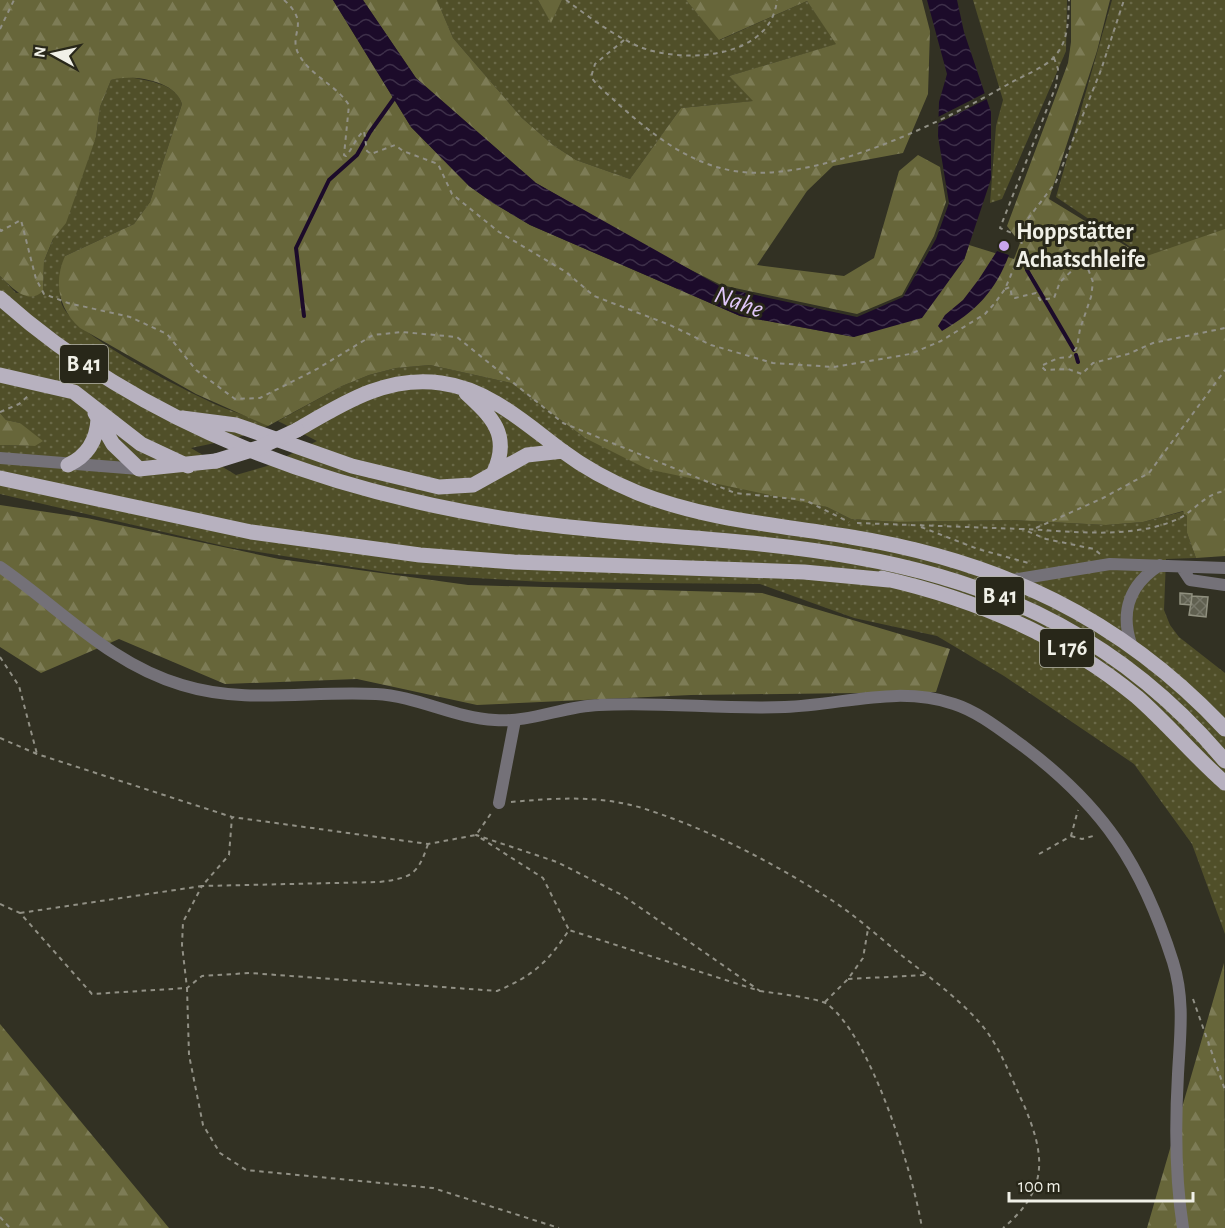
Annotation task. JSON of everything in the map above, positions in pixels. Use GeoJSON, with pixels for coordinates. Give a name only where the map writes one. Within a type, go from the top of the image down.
{"type":"FeatureCollection","features":[{"type":"Feature","properties":{"kind":"main road","name":"B 41"},"geometry":{"type":"LineString","coordinates":[[0,298],[56,345],[94,371],[176,418],[259,455],[331,479],[467,513],[586,530],[852,556],[902,566],[980,587],[1055,621],[1113,657],[1170,703],[1225,761]]}},
{"type":"Feature","properties":{"kind":"main road"},"geometry":{"type":"LineString","coordinates":[[0,375],[74,392],[141,444],[188,466]]}},
{"type":"Feature","properties":{"kind":"main road","name":"L 176"},"geometry":{"type":"LineString","coordinates":[[139,469],[188,466],[216,461],[258,448],[297,430],[353,398],[385,386],[422,381],[460,387],[499,405],[563,452],[616,484],[674,506],[739,521],[898,545],[956,560],[1012,580],[1073,608],[1131,644],[1194,697],[1225,729]]}},
{"type":"Feature","properties":{"kind":"main road"},"geometry":{"type":"LineString","coordinates":[[460,387],[491,416],[498,431],[500,455],[494,472]]}},
{"type":"Feature","properties":{"kind":"main road"},"geometry":{"type":"LineString","coordinates":[[91,405],[113,444],[139,469]]}},
{"type":"Feature","properties":{"kind":"main road"},"geometry":{"type":"LineString","coordinates":[[176,418],[201,418],[236,425],[343,463],[439,487],[473,484],[527,455],[563,452]]}},
{"type":"Feature","properties":{"kind":"main road"},"geometry":{"type":"LineString","coordinates":[[68,465],[80,458],[90,447],[96,434],[98,419]]}},
{"type":"Feature","properties":{"kind":"main road"},"geometry":{"type":"LineString","coordinates":[[0,478],[311,543],[514,562],[804,573],[889,580]]}},
{"type":"Feature","properties":{"kind":"main road","name":"L 176"},"geometry":{"type":"LineString","coordinates":[[725,542],[937,591],[974,604],[1044,635],[1071,650],[1137,698],[1211,771],[1225,791]]}},
{"type":"Feature","properties":{"kind":"main road","name":"L 176"},"geometry":{"type":"LineString","coordinates":[[1194,697],[1225,752]]}},
{"type":"Feature","properties":{"kind":"main road"},"geometry":{"type":"LineString","coordinates":[[1211,771],[1225,783]]}},
{"type":"Feature","properties":{"kind":"street"},"geometry":{"type":"LineString","coordinates":[[0,458],[139,469]]}},
{"type":"Feature","properties":{"kind":"street"},"geometry":{"type":"LineString","coordinates":[[1012,580],[1110,564],[1225,568]]}},
{"type":"Feature","properties":{"kind":"street"},"geometry":{"type":"LineString","coordinates":[[1131,644],[1126,629],[1129,599],[1136,585],[1160,565]]}},
{"type":"Feature","properties":{"kind":"street"},"geometry":{"type":"LineString","coordinates":[[0,567],[58,610],[105,649],[148,673],[180,685],[205,691],[268,697],[361,693],[394,695],[482,719],[515,720],[585,705],[784,707],[890,695],[937,699],[960,705],[982,717],[1053,769],[1082,797],[1112,831],[1148,897],[1178,980],[1182,1021],[1177,1080],[1176,1163],[1184,1228]]}},
{"type":"Feature","properties":{"kind":"street"},"geometry":{"type":"LineString","coordinates":[[1182,567],[1190,580],[1225,585]]}},
{"type":"Feature","properties":{"kind":"street"},"geometry":{"type":"LineString","coordinates":[[499,803],[515,720]]}},
{"type":"Feature","properties":{"kind":"path"},"geometry":{"type":"LineString","coordinates":[[0,28],[14,0]]}},
{"type":"Feature","properties":{"kind":"path"},"geometry":{"type":"LineString","coordinates":[[284,0],[296,12],[299,21],[296,44],[299,55],[314,75],[336,89],[348,105],[344,155],[346,156],[353,148],[364,131],[367,138],[367,152],[370,154],[395,145],[403,151],[438,164],[452,194],[500,232],[566,272],[594,296],[670,325],[711,345],[763,360],[834,367],[910,354],[956,333],[984,314],[1005,289],[1022,247],[1021,237],[1000,228],[1056,86],[1058,69],[1054,58]]}},
{"type":"Feature","properties":{"kind":"path"},"geometry":{"type":"LineString","coordinates":[[566,0],[624,40],[663,53],[682,55],[720,51],[750,43],[763,33],[775,14],[777,0]]}},
{"type":"Feature","properties":{"kind":"path"},"geometry":{"type":"LineString","coordinates":[[624,40],[595,64],[591,73],[593,81],[636,120],[672,147],[705,164],[735,171],[767,173],[799,169],[866,150],[928,125],[1000,89],[1054,58],[1067,32],[1069,0]]}},
{"type":"Feature","properties":{"kind":"path"},"geometry":{"type":"LineString","coordinates":[[1017,234],[1056,182],[1101,70],[1124,0]]}},
{"type":"Feature","properties":{"kind":"path"},"geometry":{"type":"LineString","coordinates":[[0,229],[11,227],[21,220],[26,239]]}},
{"type":"Feature","properties":{"kind":"path"},"geometry":{"type":"LineString","coordinates":[[1005,289],[1010,287],[1015,298],[1036,293],[1040,300],[1047,301],[1054,298],[1060,282],[1078,265],[1087,266],[1093,282],[1077,347],[1070,357],[1058,358],[1041,366],[1045,370],[1068,369],[1082,374],[1093,363],[1128,354],[1154,343],[1225,328]]}},
{"type":"Feature","properties":{"kind":"path"},"geometry":{"type":"LineString","coordinates":[[1034,529],[1103,498],[1149,472],[1225,370]]}},
{"type":"Feature","properties":{"kind":"path"},"geometry":{"type":"LineString","coordinates":[[0,412],[19,404],[39,383]]}},
{"type":"Feature","properties":{"kind":"path"},"geometry":{"type":"LineString","coordinates":[[1110,564],[1094,549],[1046,539],[1022,529],[1096,533],[1156,525],[1179,518],[1212,493],[1225,491]]}},
{"type":"Feature","properties":{"kind":"path"},"geometry":{"type":"LineString","coordinates":[[918,526],[978,549],[1032,564],[1043,564]]}},
{"type":"Feature","properties":{"kind":"path"},"geometry":{"type":"LineString","coordinates":[[0,657],[19,686],[37,754]]}},
{"type":"Feature","properties":{"kind":"path"},"geometry":{"type":"LineString","coordinates":[[0,738],[37,754],[232,817],[428,844],[476,835],[557,862],[622,895],[760,991]]}},
{"type":"Feature","properties":{"kind":"path"},"geometry":{"type":"LineString","coordinates":[[476,835],[499,803],[573,797],[608,799],[642,808],[733,845],[834,902],[956,998],[981,1024],[1001,1054],[1040,1146],[1040,1168],[1032,1194],[1014,1219],[1003,1228]]}},
{"type":"Feature","properties":{"kind":"path"},"geometry":{"type":"LineString","coordinates":[[1071,836],[1082,797]]}},
{"type":"Feature","properties":{"kind":"path"},"geometry":{"type":"LineString","coordinates":[[232,817],[229,855],[202,886],[183,922],[182,945],[187,988],[189,1055],[203,1125],[220,1153],[246,1170],[433,1188],[559,1228]]}},
{"type":"Feature","properties":{"kind":"path"},"geometry":{"type":"LineString","coordinates":[[1039,854],[1071,836],[1082,839],[1112,831]]}},
{"type":"Feature","properties":{"kind":"path"},"geometry":{"type":"LineString","coordinates":[[476,835],[543,878],[569,930],[760,991],[825,1002],[853,1032],[869,1065],[901,1144],[922,1228]]}},
{"type":"Feature","properties":{"kind":"path"},"geometry":{"type":"LineString","coordinates":[[20,913],[202,886],[379,882],[406,879],[421,866],[428,844]]}},
{"type":"Feature","properties":{"kind":"path"},"geometry":{"type":"LineString","coordinates":[[0,904],[20,913],[92,994],[187,988],[202,976],[250,973],[497,991],[524,980],[550,959],[569,930]]}},
{"type":"Feature","properties":{"kind":"path"},"geometry":{"type":"LineString","coordinates":[[825,1002],[848,979],[862,958],[868,929]]}},
{"type":"Feature","properties":{"kind":"path"},"geometry":{"type":"LineString","coordinates":[[848,979],[927,975]]}},
{"type":"Feature","properties":{"kind":"path"},"geometry":{"type":"LineString","coordinates":[[1191,994],[1225,1090]]}},
{"type":"Feature","properties":{"kind":"path"},"geometry":{"type":"LineString","coordinates":[[0,1217],[10,1228]]}},
{"type":"Feature","properties":{"kind":"shaded area"},"geometry":{"type":"Polygon","coordinates":[[[437,0],[538,0],[551,22],[562,0],[686,0],[720,40],[807,1],[837,44],[729,76],[754,101],[681,108],[630,179],[576,160],[553,145],[522,118],[453,38],[437,0]]]}},
{"type":"Feature","properties":{"kind":"shaded area"},"geometry":{"type":"Polygon","coordinates":[[[973,0],[1067,0],[1066,51],[1002,199],[990,203],[996,126],[1003,100],[973,0]]]}},
{"type":"Feature","properties":{"kind":"shaded area"},"geometry":{"type":"Polygon","coordinates":[[[1112,0],[1225,0],[1225,243],[1156,264],[1056,197],[1112,0]]]}},
{"type":"Feature","properties":{"kind":"shaded area"},"geometry":{"type":"Polygon","coordinates":[[[125,76],[167,87],[179,97],[182,104],[150,202],[134,224],[65,256],[61,302],[69,315],[84,329],[130,360],[201,398],[268,426],[234,439],[191,448],[236,475],[267,466],[317,441],[278,421],[342,386],[369,375],[396,368],[430,365],[511,383],[585,438],[827,507],[851,519],[898,522],[1011,520],[1106,525],[1143,522],[1185,511],[1187,533],[1196,558],[1166,559],[1164,610],[1170,625],[1179,637],[1225,673],[1225,934],[1192,844],[1134,764],[1004,676],[937,636],[854,618],[760,584],[544,582],[390,573],[228,547],[0,494],[0,445],[35,446],[20,423],[6,420],[0,413],[0,276],[16,293],[43,291],[44,261],[96,137],[100,107],[111,80],[125,76]]]}},
{"type":"Feature","properties":{"kind":"green space"},"geometry":{"type":"Polygon","coordinates":[[[0,0],[333,0],[411,127],[469,186],[493,203],[530,225],[740,316],[854,337],[964,260],[969,245],[1014,259],[1020,243],[1007,226],[1068,63],[1071,42],[1071,0],[1110,0],[1097,51],[1049,199],[1144,257],[1225,229],[1225,556],[1196,558],[1187,533],[1187,516],[1183,511],[1143,522],[1106,525],[1011,520],[898,522],[851,519],[827,507],[647,469],[585,438],[511,383],[430,365],[396,368],[369,375],[342,386],[268,426],[196,394],[80,328],[67,313],[59,286],[61,266],[65,256],[134,224],[150,202],[182,104],[171,89],[162,84],[141,79],[111,80],[100,107],[96,137],[66,223],[53,239],[44,261],[43,291],[32,297],[26,296],[14,290],[0,276],[0,0]]]}},
{"type":"Feature","properties":{"kind":"green space"},"geometry":{"type":"Polygon","coordinates":[[[363,0],[437,0],[453,38],[522,118],[553,145],[576,160],[630,179],[681,108],[753,101],[729,76],[836,44],[807,1],[719,40],[686,0],[922,0],[930,31],[928,94],[903,153],[833,166],[807,191],[757,265],[844,276],[874,258],[899,171],[918,155],[940,167],[946,202],[934,236],[902,295],[857,314],[721,285],[657,253],[536,183],[416,78],[363,0]]]}},
{"type":"Feature","properties":{"kind":"green space"},"geometry":{"type":"Polygon","coordinates":[[[538,0],[562,0],[551,23],[538,0]]]}},
{"type":"Feature","properties":{"kind":"green space"},"geometry":{"type":"Polygon","coordinates":[[[0,413],[6,420],[20,423],[43,441],[35,446],[0,445],[0,413]]]}},
{"type":"Feature","properties":{"kind":"green space"},"geometry":{"type":"Polygon","coordinates":[[[0,505],[87,518],[279,559],[468,585],[762,593],[950,649],[936,692],[691,695],[477,705],[357,679],[225,684],[119,639],[41,673],[0,647],[0,505]]]}},
{"type":"Feature","properties":{"kind":"green space"},"geometry":{"type":"Polygon","coordinates":[[[1224,963],[1225,1228],[1147,1228],[1224,963]]]}},
{"type":"Feature","properties":{"kind":"green space"},"geometry":{"type":"Polygon","coordinates":[[[0,1024],[169,1228],[0,1228],[0,1024]]]}},
{"type":"Feature","properties":{"kind":"water","name":"Nahe"},"geometry":{"type":"Polygon","coordinates":[[[333,0],[363,0],[416,78],[536,183],[723,288],[857,317],[903,297],[936,239],[949,203],[938,136],[939,102],[947,74],[927,0],[957,0],[964,32],[991,112],[991,179],[964,260],[922,318],[854,337],[740,316],[530,225],[469,186],[411,127],[333,0]]]}},
{"type":"Feature","properties":{"kind":"water"},"geometry":{"type":"Polygon","coordinates":[[[997,251],[1009,255],[991,290],[965,316],[942,331],[938,326],[945,315],[963,300],[997,251]]]}},
{"type":"Feature","properties":{"kind":"pier"},"geometry":{"type":"Polygon","coordinates":[[[987,92],[989,98],[935,125],[936,118],[987,92]]]}},
{"type":"Feature","properties":{"kind":"building"},"geometry":{"type":"Polygon","coordinates":[[[1180,593],[1192,594],[1191,605],[1180,604],[1180,593]]]}},
{"type":"Feature","properties":{"kind":"building"},"geometry":{"type":"Polygon","coordinates":[[[1192,596],[1208,597],[1206,617],[1189,615],[1192,596]]]}},
{"type":"Feature","properties":{"kind":"waterway"},"geometry":{"type":"LineString","coordinates":[[304,316],[296,248],[329,180],[357,155],[395,97]]}},
{"type":"Feature","properties":{"kind":"waterway"},"geometry":{"type":"LineString","coordinates":[[1027,270],[1074,350]]}},
{"type":"Feature","properties":{"kind":"waterway"},"geometry":{"type":"LineString","coordinates":[[1076,355],[1078,362]]}},
{"type":"Feature","properties":{"kind":"place","name":"Hoppstätter Achatschleife"},"geometry":{"type":"Point","coordinates":[1004,246]}}]}
